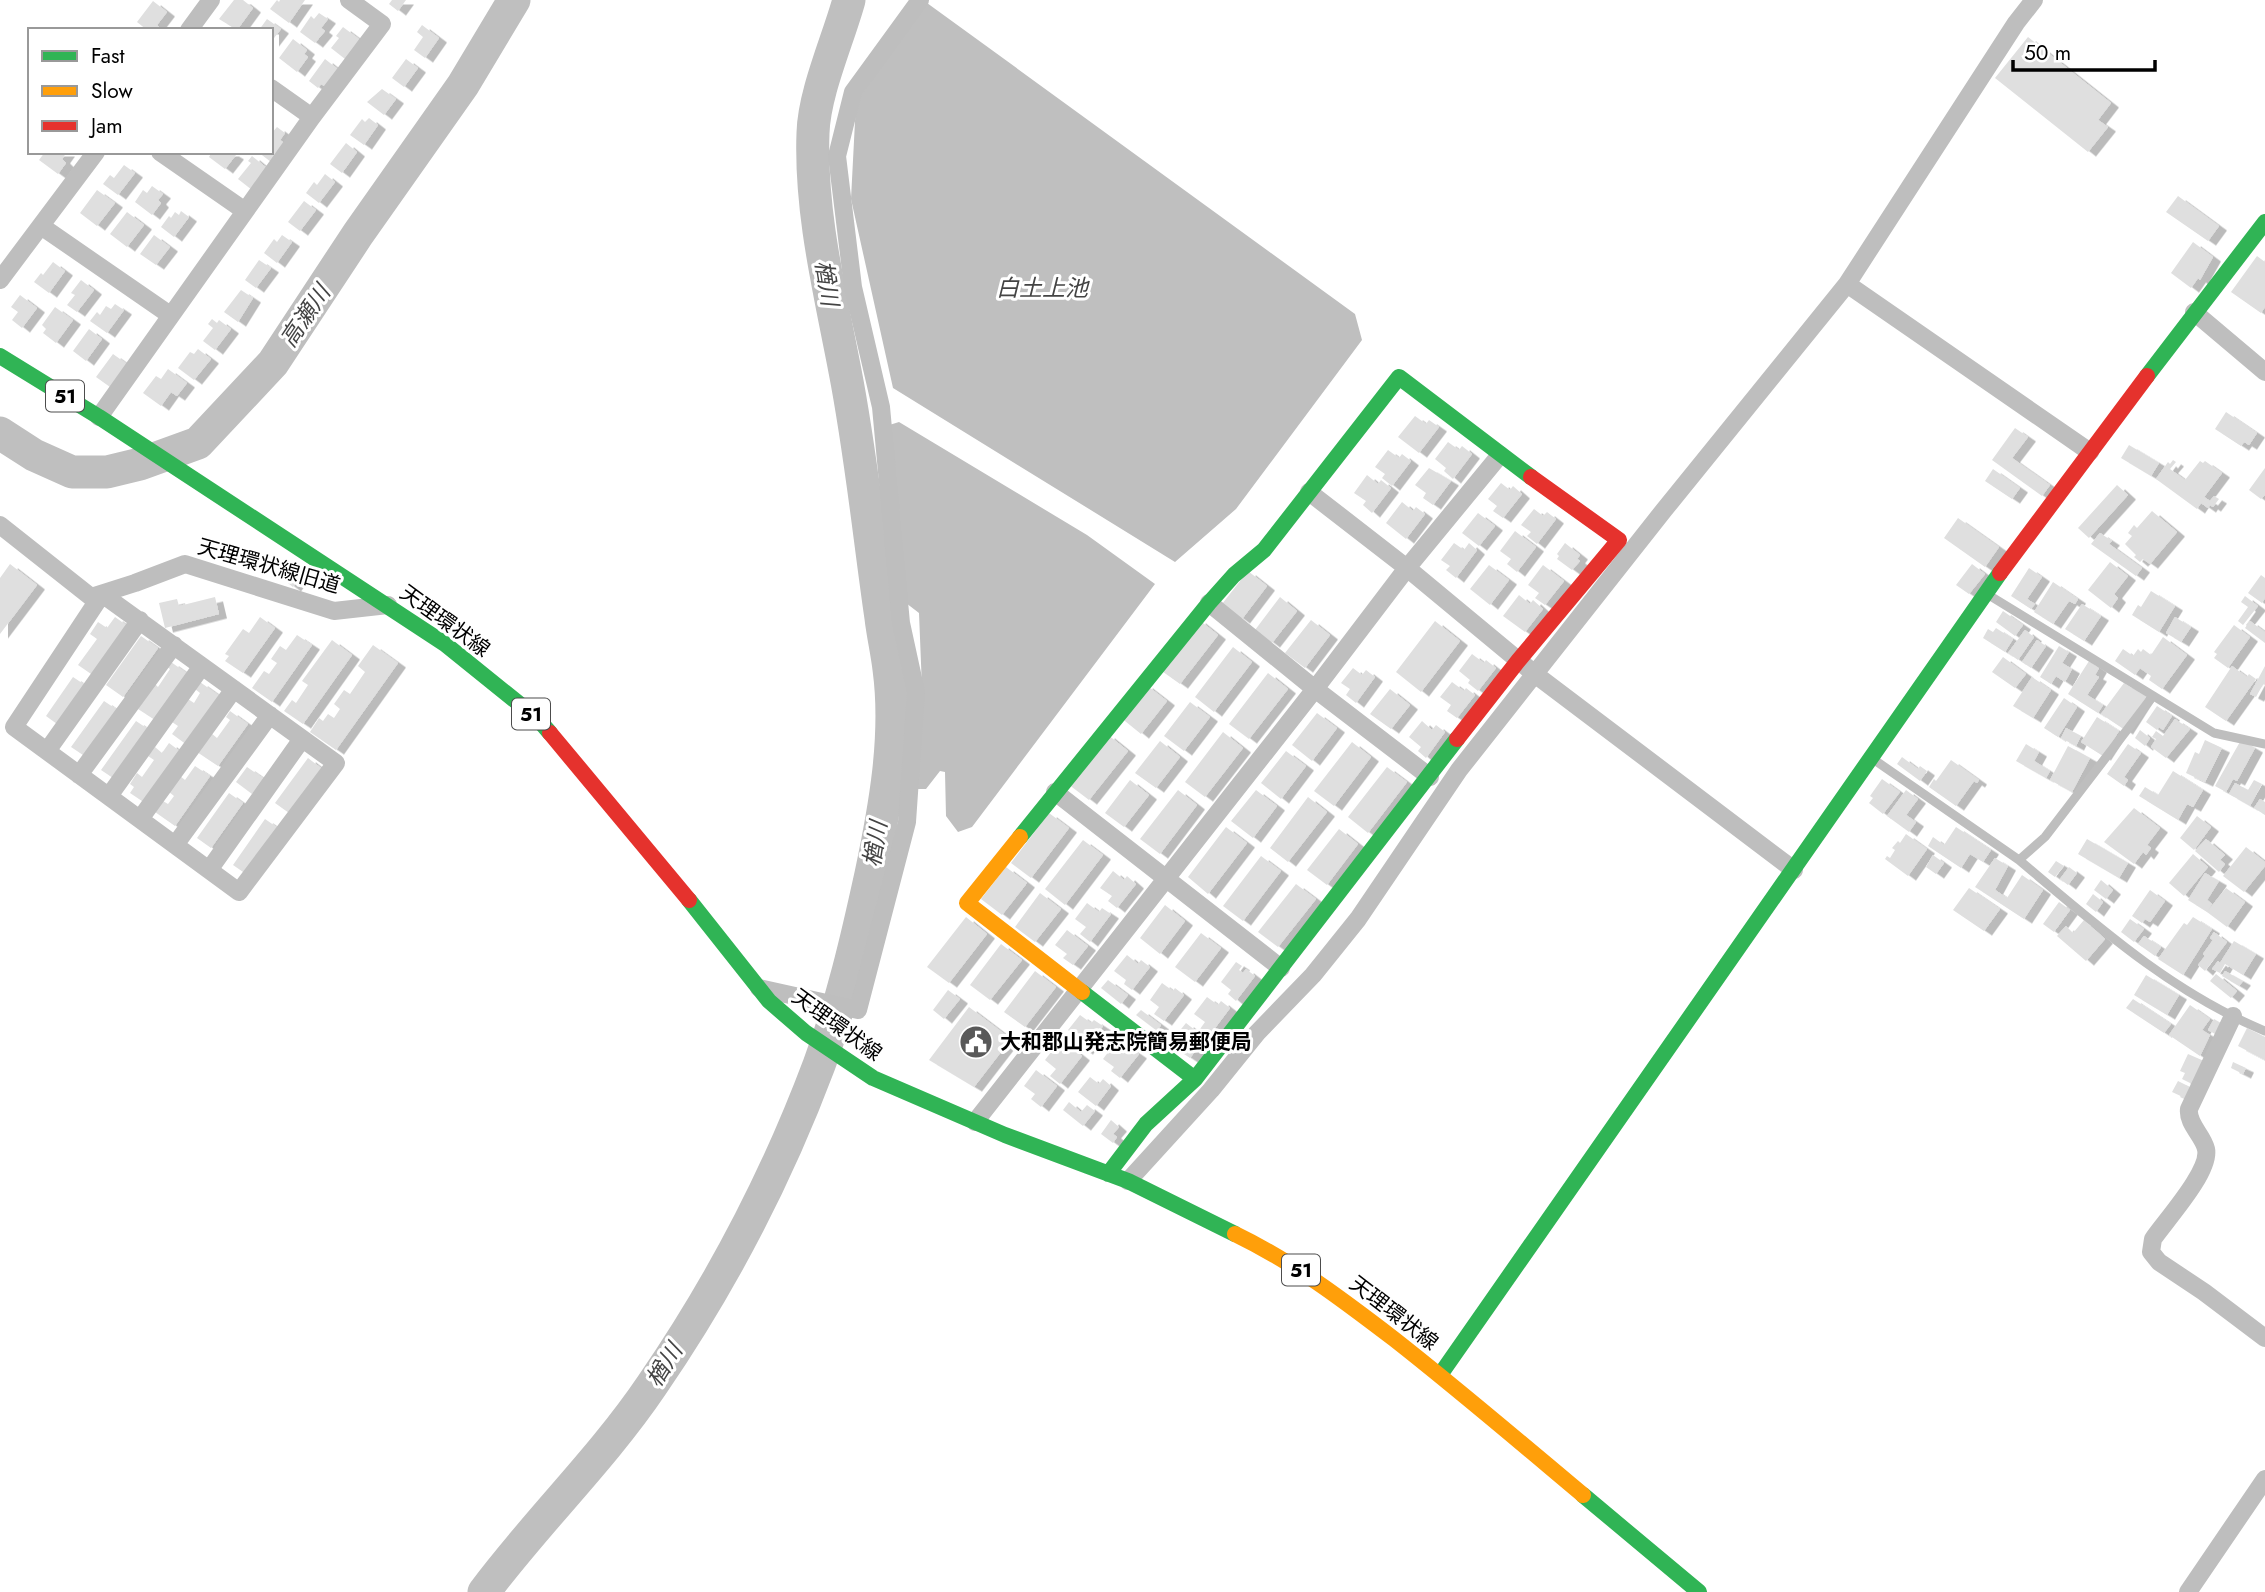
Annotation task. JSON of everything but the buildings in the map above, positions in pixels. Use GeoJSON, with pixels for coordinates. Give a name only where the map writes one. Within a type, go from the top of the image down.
{"type":"FeatureCollection","features":[{"type":"Feature","properties":{"kind":"street"},"geometry":{"type":"LineString","coordinates":[[190,28],[211,0]]}},
{"type":"Feature","properties":{"kind":"street"},"geometry":{"type":"LineString","coordinates":[[99,416],[312,117],[382,24],[349,0]]}},
{"type":"Feature","properties":{"kind":"street"},"geometry":{"type":"LineString","coordinates":[[758,987],[858,1010],[907,822],[916,692],[901,623],[881,407],[853,287],[837,156],[853,92],[920,0]]}},
{"type":"Feature","properties":{"kind":"street"},"geometry":{"type":"LineString","coordinates":[[1128,1181],[1211,1090],[1257,1033],[1313,975],[1358,919],[1459,770],[1847,284],[2016,23],[2034,0]]}},
{"type":"Feature","properties":{"kind":"street"},"geometry":{"type":"LineString","coordinates":[[273,89],[312,117]]}},
{"type":"Feature","properties":{"kind":"street"},"geometry":{"type":"LineString","coordinates":[[0,280],[95,154]]}},
{"type":"Feature","properties":{"kind":"street"},"geometry":{"type":"LineString","coordinates":[[163,154],[245,211]]}},
{"type":"Feature","properties":{"kind":"street"},"geometry":{"type":"LineString","coordinates":[[1440,1375],[1986,593],[2194,312],[2265,222]]}},
{"type":"Feature","properties":{"kind":"street"},"geometry":{"type":"LineString","coordinates":[[41,226],[170,315]]}},
{"type":"Feature","properties":{"kind":"street"},"geometry":{"type":"LineString","coordinates":[[1847,284],[2090,452]]}},
{"type":"Feature","properties":{"kind":"street"},"geometry":{"type":"LineString","coordinates":[[2194,312],[2265,372]]}},
{"type":"Feature","properties":{"kind":"street","name":"天理環状線"},"geometry":{"type":"LineString","coordinates":[[0,356],[99,416],[446,644],[538,719],[654,856],[769,1002],[806,1033],[873,1078],[975,1122],[1128,1181],[1270,1251],[1327,1287],[1440,1375],[1699,1592]]}},
{"type":"Feature","properties":{"kind":"street"},"geometry":{"type":"LineString","coordinates":[[1108,1174],[1146,1124],[1195,1079],[1518,660],[1619,540],[1500,456],[1399,377],[1264,550],[1209,603],[967,903],[1195,1079]]}},
{"type":"Feature","properties":{"kind":"street"},"geometry":{"type":"LineString","coordinates":[[975,1122],[1407,568],[1500,456]]}},
{"type":"Feature","properties":{"kind":"street"},"geometry":{"type":"LineString","coordinates":[[1309,492],[1407,568],[1536,675],[1794,870]]}},
{"type":"Feature","properties":{"kind":"street"},"geometry":{"type":"LineString","coordinates":[[0,525],[91,597],[103,594],[335,763],[239,892],[14,727],[103,594]]}},
{"type":"Feature","properties":{"kind":"street","name":"天理環状線旧道"},"geometry":{"type":"LineString","coordinates":[[103,594],[185,564],[334,611],[388,605]]}},
{"type":"Feature","properties":{"kind":"street"},"geometry":{"type":"LineString","coordinates":[[1209,603],[1315,689],[1430,776]]}},
{"type":"Feature","properties":{"kind":"street"},"geometry":{"type":"LineString","coordinates":[[47,751],[140,620]]}},
{"type":"Feature","properties":{"kind":"street"},"geometry":{"type":"LineString","coordinates":[[79,775],[174,645]]}},
{"type":"Feature","properties":{"kind":"street"},"geometry":{"type":"LineString","coordinates":[[109,796],[202,666]]}},
{"type":"Feature","properties":{"kind":"street"},"geometry":{"type":"LineString","coordinates":[[140,819],[234,689]]}},
{"type":"Feature","properties":{"kind":"street"},"geometry":{"type":"LineString","coordinates":[[175,845],[270,715]]}},
{"type":"Feature","properties":{"kind":"street"},"geometry":{"type":"LineString","coordinates":[[209,870],[302,739]]}},
{"type":"Feature","properties":{"kind":"street"},"geometry":{"type":"LineString","coordinates":[[1055,792],[1281,968]]}},
{"type":"Feature","properties":{"kind":"street"},"geometry":{"type":"LineString","coordinates":[[2233,1016],[2189,1109],[2188,1115],[2206,1148],[2206,1157],[2200,1174],[2153,1239],[2151,1252],[2159,1262],[2265,1338]]}},
{"type":"Feature","properties":{"kind":"street"},"geometry":{"type":"LineString","coordinates":[[2188,1592],[2265,1479]]}},
{"type":"Feature","properties":{"kind":"lane"},"geometry":{"type":"LineString","coordinates":[[1986,593],[2214,733],[2265,744]]}},
{"type":"Feature","properties":{"kind":"lane"},"geometry":{"type":"LineString","coordinates":[[2019,860],[2045,837],[2152,696]]}},
{"type":"Feature","properties":{"kind":"lane"},"geometry":{"type":"LineString","coordinates":[[1871,757],[2019,860],[2116,942],[2202,1000],[2265,1031]]}},
{"type":"Feature","properties":{"kind":"water","name":"白土上池"},"geometry":{"type":"Polygon","coordinates":[[[927,3],[1355,314],[1362,340],[1236,509],[1175,562],[893,388],[851,199],[856,102],[927,3]]]}},
{"type":"Feature","properties":{"kind":"water"},"geometry":{"type":"Polygon","coordinates":[[[899,422],[1087,535],[1155,584],[972,827],[958,832],[946,816],[945,772],[940,771],[926,789],[915,789],[923,713],[919,613],[906,603],[883,427],[899,422]]]}},
{"type":"Feature","properties":{"kind":"waterway","name":"高瀬川"},"geometry":{"type":"LineString","coordinates":[[0,433],[34,455],[72,472],[107,472],[140,464],[198,443],[273,363],[358,234],[463,85],[514,0]]}},
{"type":"Feature","properties":{"kind":"waterway","name":"楢川"},"geometry":{"type":"LineString","coordinates":[[484,1592],[633,1412],[724,1270],[766,1189],[803,1107],[842,994],[860,922],[889,772],[891,694],[856,433],[818,223],[813,163],[814,117],[827,66],[849,0]]}},
{"type":"Feature","properties":{"kind":"traffic: fast"},"geometry":{"type":"LineString","coordinates":[[2147,376],[2265,222]]}},
{"type":"Feature","properties":{"kind":"traffic: fast"},"geometry":{"type":"LineString","coordinates":[[0,356],[99,417],[445,644],[538,719],[550,733]]}},
{"type":"Feature","properties":{"kind":"traffic: fast"},"geometry":{"type":"LineString","coordinates":[[1020,837],[1209,603],[1234,575],[1264,550],[1399,377],[1531,477]]}},
{"type":"Feature","properties":{"kind":"traffic: fast"},"geometry":{"type":"LineString","coordinates":[[1440,1375],[2000,573]]}},
{"type":"Feature","properties":{"kind":"traffic: fast"},"geometry":{"type":"LineString","coordinates":[[1108,1174],[1146,1124],[1195,1079],[1457,739]]}},
{"type":"Feature","properties":{"kind":"traffic: fast"},"geometry":{"type":"LineString","coordinates":[[689,900],[769,1001],[806,1033],[873,1078],[1005,1135],[1128,1181],[1235,1234]]}},
{"type":"Feature","properties":{"kind":"traffic: fast"},"geometry":{"type":"LineString","coordinates":[[1082,992],[1195,1079]]}},
{"type":"Feature","properties":{"kind":"traffic: fast"},"geometry":{"type":"LineString","coordinates":[[1583,1495],[1699,1592]]}},
{"type":"Feature","properties":{"kind":"traffic: slow"},"geometry":{"type":"LineString","coordinates":[[1020,837],[967,903],[1082,992]]}},
{"type":"Feature","properties":{"kind":"traffic: slow"},"geometry":{"type":"LineString","coordinates":[[1235,1234],[1297,1269],[1356,1310],[1583,1495]]}},
{"type":"Feature","properties":{"kind":"traffic: jam"},"geometry":{"type":"LineString","coordinates":[[2000,573],[2147,376]]}},
{"type":"Feature","properties":{"kind":"traffic: jam"},"geometry":{"type":"LineString","coordinates":[[1457,739],[1619,540],[1531,477]]}},
{"type":"Feature","properties":{"kind":"traffic: jam"},"geometry":{"type":"LineString","coordinates":[[550,733],[689,900]]}},
{"type":"Feature","properties":{"kind":"place","name":"大和郡山発志院簡易郵便局"},"geometry":{"type":"Point","coordinates":[976,1042]}}]}
